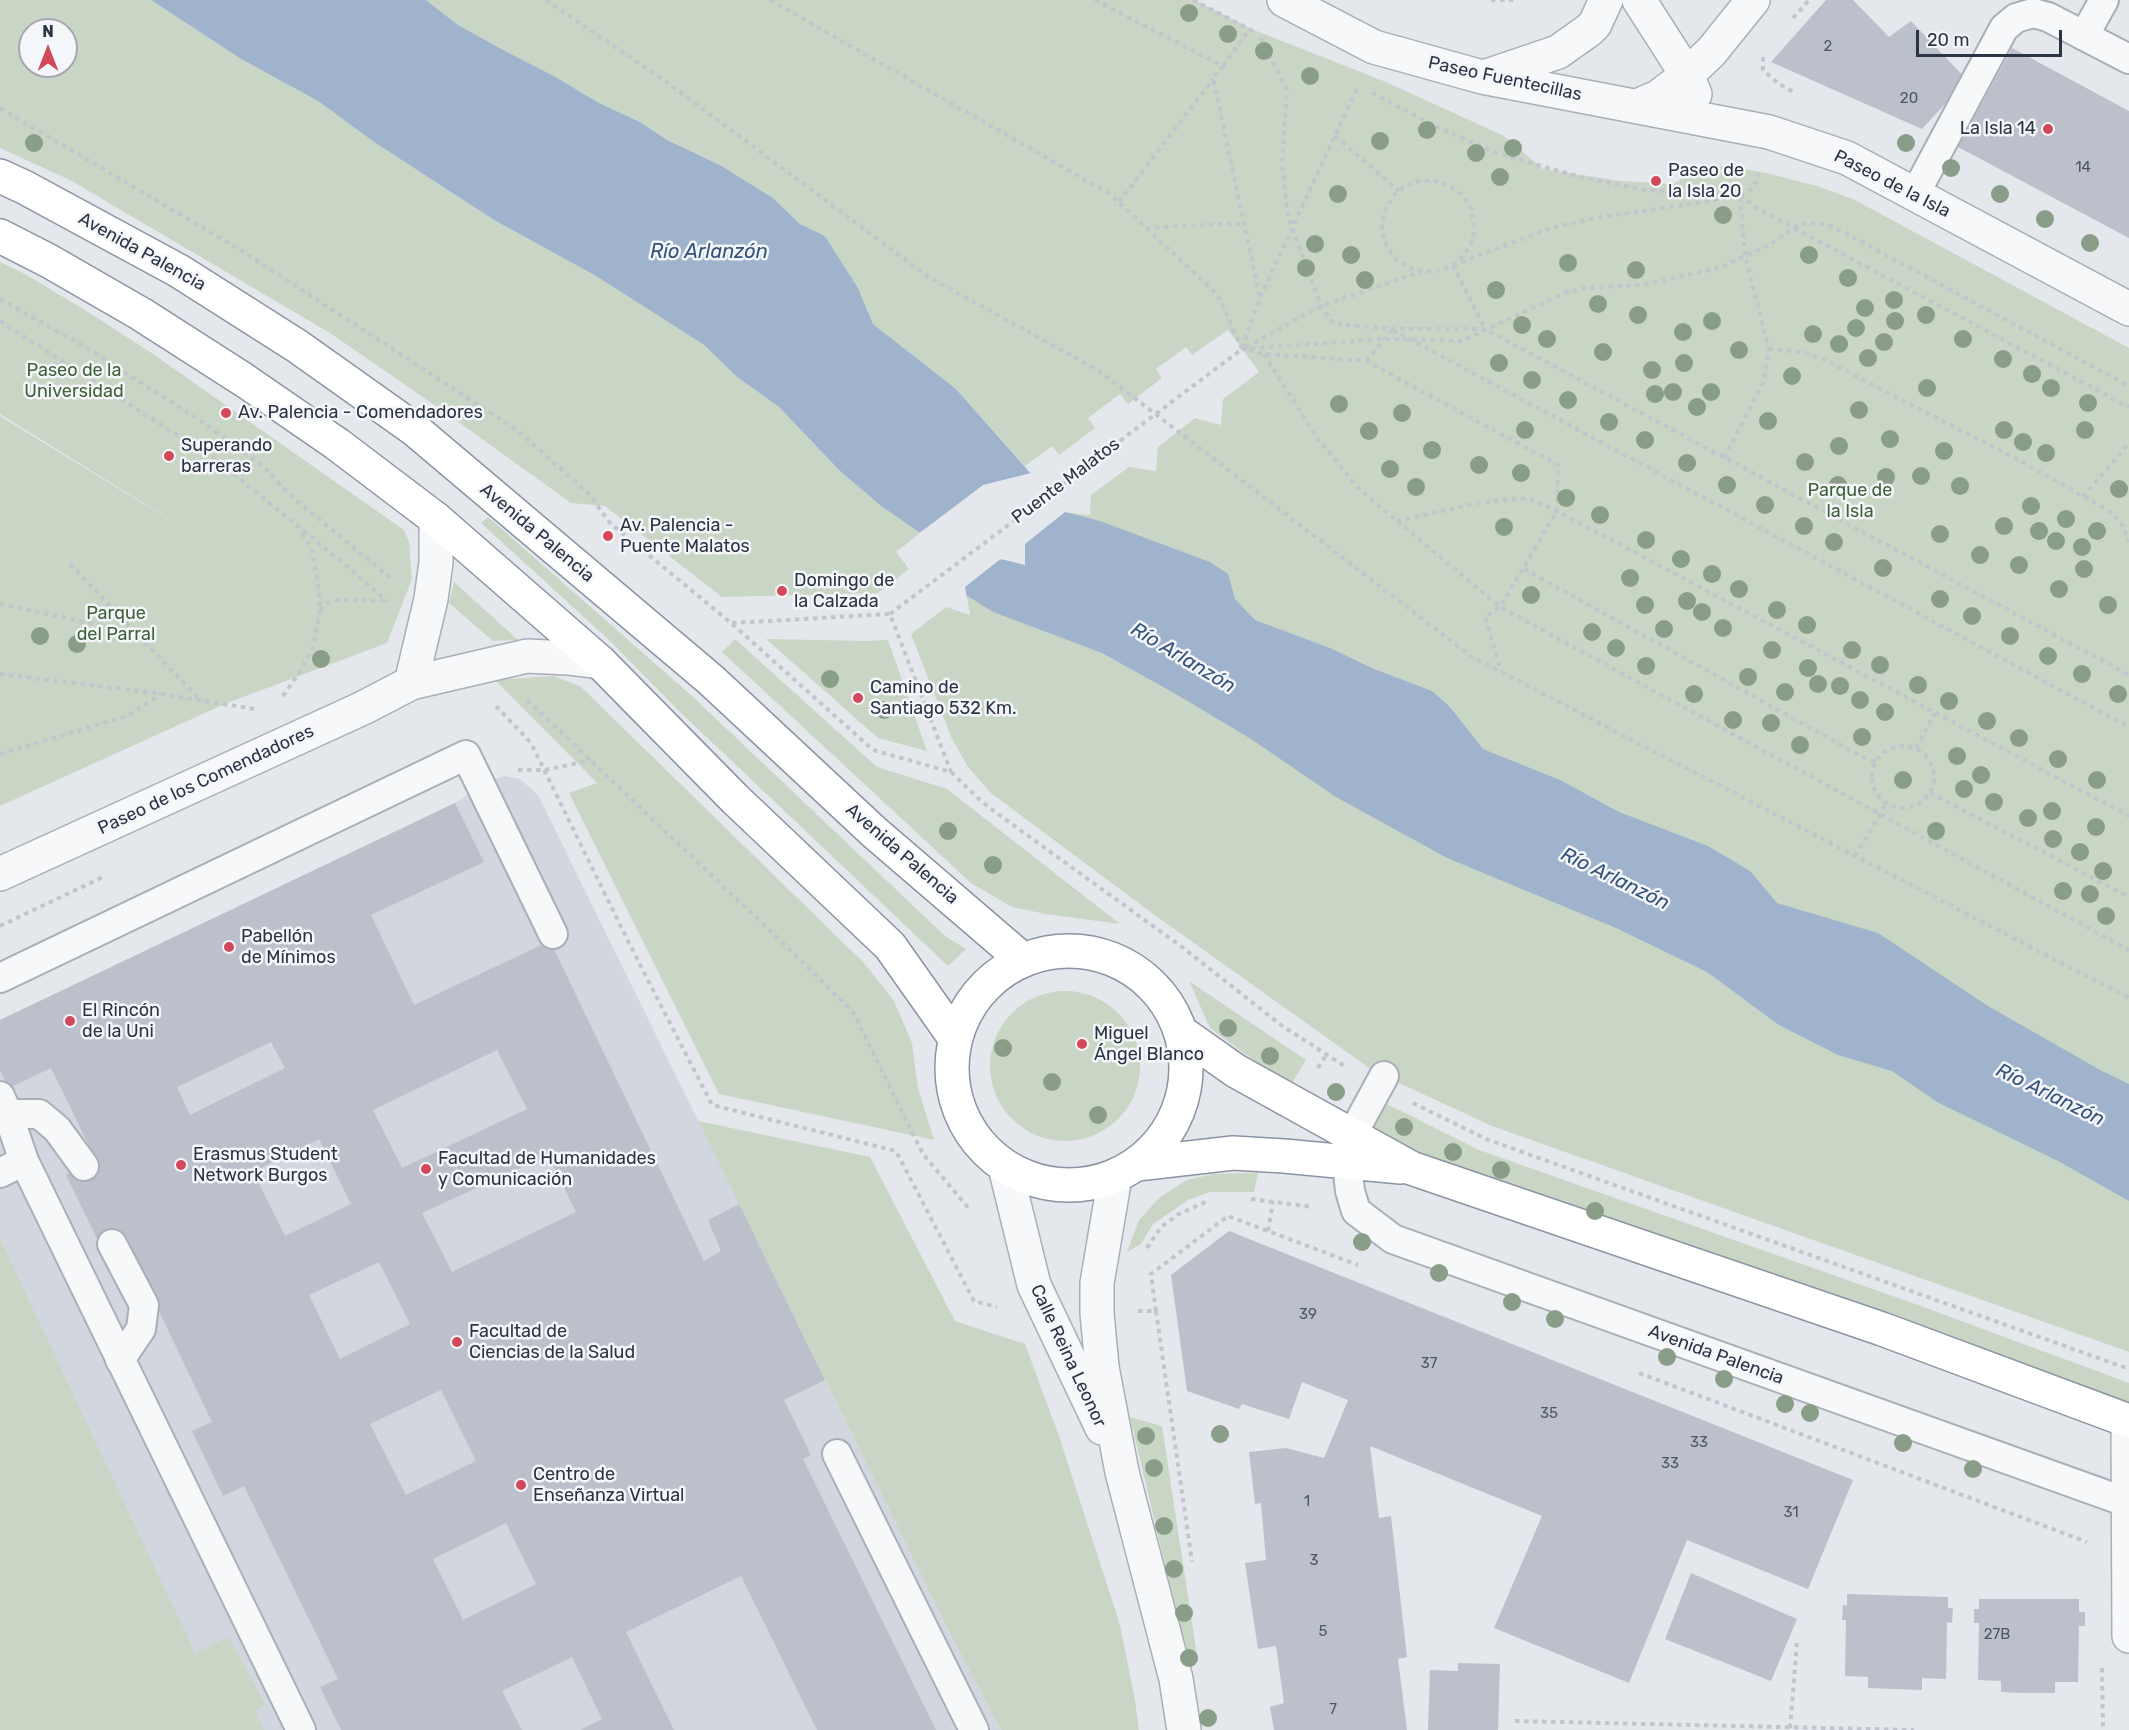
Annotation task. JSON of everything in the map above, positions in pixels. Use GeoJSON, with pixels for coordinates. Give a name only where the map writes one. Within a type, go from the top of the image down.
{"type":"FeatureCollection","features":[{"type":"Feature","properties":{"kind":"highway","name":"Avenida Palencia"},"geometry":{"type":"LineString","coordinates":[[0,176],[179,271],[297,346],[414,429],[711,680],[874,832],[1023,960]]}},
{"type":"Feature","properties":{"kind":"highway"},"geometry":{"type":"LineString","coordinates":[[0,236],[49,261],[141,314],[235,374],[337,444],[436,519],[600,662],[735,799],[890,946],[955,1038]]}},
{"type":"Feature","properties":{"kind":"highway"},"geometry":{"type":"LineString","coordinates":[[1126,1171],[1159,1144],[1175,1120],[1185,1092],[1187,1063],[1182,1033],[1170,1008],[1153,986],[1131,968],[1106,957],[1078,951],[1050,952],[1023,960],[1000,973],[980,991],[965,1013],[955,1038],[951,1067],[954,1096],[965,1124],[982,1148],[1005,1167],[1030,1179],[1059,1185],[1088,1185],[1126,1171],[1233,1153],[1350,1148]]}},
{"type":"Feature","properties":{"kind":"highway"},"geometry":{"type":"LineString","coordinates":[[1182,1033],[1350,1148],[1882,1329],[2128,1421]]}},
{"type":"Feature","properties":{"kind":"street","name":"Paseo Fuentecillas"},"geometry":{"type":"LineString","coordinates":[[1284,0],[1374,47],[1482,77],[1637,106]]}},
{"type":"Feature","properties":{"kind":"street"},"geometry":{"type":"LineString","coordinates":[[1482,77],[1558,52],[1596,24],[1606,0]]}},
{"type":"Feature","properties":{"kind":"street"},"geometry":{"type":"LineString","coordinates":[[1639,0],[1687,75],[1705,118]]}},
{"type":"Feature","properties":{"kind":"street"},"geometry":{"type":"LineString","coordinates":[[1637,106],[1658,97],[1687,75],[1712,51],[1753,0]]}},
{"type":"Feature","properties":{"kind":"street","name":"Paseo de la Isla"},"geometry":{"type":"LineString","coordinates":[[1637,106],[1769,132],[1847,158],[2129,309]]}},
{"type":"Feature","properties":{"kind":"street"},"geometry":{"type":"LineString","coordinates":[[411,683],[424,635],[436,562],[436,519]]}},
{"type":"Feature","properties":{"kind":"street","name":"Paseo de los Comendadores"},"geometry":{"type":"LineString","coordinates":[[0,874],[363,708],[411,683],[527,656],[600,662]]}},
{"type":"Feature","properties":{"kind":"street","name":"Calle Reina Leonor"},"geometry":{"type":"LineString","coordinates":[[1005,1167],[1034,1285],[1122,1472]]}},
{"type":"Feature","properties":{"kind":"street","name":"Calle Reina Leonor"},"geometry":{"type":"LineString","coordinates":[[1126,1171],[1096,1283],[1096,1313],[1102,1367],[1122,1472],[1176,1679],[1184,1730]]}},
{"type":"Feature","properties":{"kind":"street"},"geometry":{"type":"LineString","coordinates":[[2128,1421],[2129,1636]]}},
{"type":"Feature","properties":{"kind":"lane"},"geometry":{"type":"LineString","coordinates":[[2084,36],[2104,0]]}},
{"type":"Feature","properties":{"kind":"lane"},"geometry":{"type":"LineString","coordinates":[[1915,194],[2004,28],[2016,18],[2033,13],[2048,16],[2129,59]]}},
{"type":"Feature","properties":{"kind":"lane"},"geometry":{"type":"LineString","coordinates":[[0,978],[466,755],[553,934]]}},
{"type":"Feature","properties":{"kind":"lane"},"geometry":{"type":"LineString","coordinates":[[1350,1148],[1381,1080]]}},
{"type":"Feature","properties":{"kind":"lane"},"geometry":{"type":"LineString","coordinates":[[84,1166],[57,1129],[39,1114],[4,1105],[12,1167],[120,1360],[301,1730]]}},
{"type":"Feature","properties":{"kind":"lane","name":"Avenida Palencia"},"geometry":{"type":"LineString","coordinates":[[1350,1148],[1350,1191],[1356,1210],[1393,1239],[2129,1502]]}},
{"type":"Feature","properties":{"kind":"lane"},"geometry":{"type":"LineString","coordinates":[[112,1244],[144,1305],[141,1329],[120,1360]]}},
{"type":"Feature","properties":{"kind":"lane"},"geometry":{"type":"LineString","coordinates":[[837,1454],[974,1730]]}},
{"type":"Feature","properties":{"kind":"path"},"geometry":{"type":"LineString","coordinates":[[546,0],[665,81],[930,278],[1098,370],[1472,657],[2129,998]]}},
{"type":"Feature","properties":{"kind":"path"},"geometry":{"type":"LineString","coordinates":[[770,0],[1110,194],[1218,296],[1242,349]]}},
{"type":"Feature","properties":{"kind":"path"},"geometry":{"type":"LineString","coordinates":[[1095,0],[1223,66]]}},
{"type":"Feature","properties":{"kind":"path"},"geometry":{"type":"LineString","coordinates":[[1193,0],[1269,39]]}},
{"type":"Feature","properties":{"kind":"path"},"geometry":{"type":"LineString","coordinates":[[1491,0],[1517,0]]}},
{"type":"Feature","properties":{"kind":"path"},"geometry":{"type":"LineString","coordinates":[[1119,202],[1250,30]]}},
{"type":"Feature","properties":{"kind":"path"},"geometry":{"type":"LineString","coordinates":[[1260,34],[1287,90],[1282,165],[1288,216],[1321,306],[1334,324],[1393,329],[1485,329],[2129,675]]}},
{"type":"Feature","properties":{"kind":"path"},"geometry":{"type":"LineString","coordinates":[[1766,51],[1763,57],[1763,70],[1779,84]]}},
{"type":"Feature","properties":{"kind":"path"},"geometry":{"type":"LineString","coordinates":[[1242,349],[1260,298],[1362,77]]}},
{"type":"Feature","properties":{"kind":"path"},"geometry":{"type":"LineString","coordinates":[[1214,78],[1260,298]]}},
{"type":"Feature","properties":{"kind":"path"},"geometry":{"type":"LineString","coordinates":[[1348,80],[1437,127],[1499,154],[1580,177],[1645,190],[1740,195],[1760,210],[1793,228],[2129,407]]}},
{"type":"Feature","properties":{"kind":"path"},"geometry":{"type":"LineString","coordinates":[[1335,136],[1399,191]]}},
{"type":"Feature","properties":{"kind":"path"},"geometry":{"type":"LineString","coordinates":[[1453,265],[1465,254],[1473,240],[1474,224],[1471,208],[1462,195],[1450,186],[1435,181],[1419,181],[1399,191],[1386,208],[1382,222],[1383,236],[1388,249],[1397,260],[1409,268],[1438,271],[1551,228],[1595,218],[1740,195],[1750,190],[1756,182],[1759,170]]}},
{"type":"Feature","properties":{"kind":"path"},"geometry":{"type":"LineString","coordinates":[[1724,458],[1763,383],[1769,349],[1745,256],[1740,195]]}},
{"type":"Feature","properties":{"kind":"path"},"geometry":{"type":"LineString","coordinates":[[1146,228],[1244,223]]}},
{"type":"Feature","properties":{"kind":"path"},"geometry":{"type":"LineString","coordinates":[[1242,349],[1385,339],[1462,341],[1564,293],[1586,288],[1642,285],[1719,268],[1769,245],[1793,228],[1808,223],[1831,226],[2129,386]]}},
{"type":"Feature","properties":{"kind":"path"},"geometry":{"type":"LineString","coordinates":[[1453,265],[1485,329]]}},
{"type":"Feature","properties":{"kind":"path","name":"Puente Malatos"},"geometry":{"type":"LineString","coordinates":[[890,614],[1242,349],[1321,306],[1422,271]]}},
{"type":"Feature","properties":{"kind":"path"},"geometry":{"type":"LineString","coordinates":[[0,299],[85,347],[204,423],[265,468],[291,496],[428,609]]}},
{"type":"Feature","properties":{"kind":"path"},"geometry":{"type":"LineString","coordinates":[[0,321],[219,462],[387,601],[339,600],[328,603],[320,610]]}},
{"type":"Feature","properties":{"kind":"path"},"geometry":{"type":"LineString","coordinates":[[1366,361],[1393,329]]}},
{"type":"Feature","properties":{"kind":"path"},"geometry":{"type":"LineString","coordinates":[[1393,329],[2129,727]]}},
{"type":"Feature","properties":{"kind":"path"},"geometry":{"type":"LineString","coordinates":[[1242,349],[1264,354],[1366,361],[1558,465],[1557,511],[1500,608],[1485,617],[1501,672]]}},
{"type":"Feature","properties":{"kind":"path"},"geometry":{"type":"LineString","coordinates":[[1769,349],[1804,352],[1823,358],[2022,462],[2111,512],[2123,526],[2129,542]]}},
{"type":"Feature","properties":{"kind":"path"},"geometry":{"type":"LineString","coordinates":[[1264,354],[1317,438],[1359,489],[1500,608],[2129,950]]}},
{"type":"Feature","properties":{"kind":"path"},"geometry":{"type":"LineString","coordinates":[[2083,497],[2129,443]]}},
{"type":"Feature","properties":{"kind":"path"},"geometry":{"type":"LineString","coordinates":[[1396,521],[1483,502],[1528,498],[1557,511],[2129,816]]}},
{"type":"Feature","properties":{"kind":"path"},"geometry":{"type":"LineString","coordinates":[[277,700],[285,695],[313,647],[318,630],[320,610],[318,582],[311,546],[297,527]]}},
{"type":"Feature","properties":{"kind":"path"},"geometry":{"type":"LineString","coordinates":[[70,564],[201,700]]}},
{"type":"Feature","properties":{"kind":"path"},"geometry":{"type":"LineString","coordinates":[[1524,569],[1850,751],[1875,762]]}},
{"type":"Feature","properties":{"kind":"path"},"geometry":{"type":"LineString","coordinates":[[0,604],[138,633]]}},
{"type":"Feature","properties":{"kind":"path"},"geometry":{"type":"LineString","coordinates":[[951,772],[873,750],[731,623],[890,614],[951,772],[981,801],[1002,817],[1182,947],[1281,1025],[1335,1060],[1381,1080],[1486,1139],[2129,1369]]}},
{"type":"Feature","properties":{"kind":"path"},"geometry":{"type":"LineString","coordinates":[[0,674],[162,694],[252,710],[261,707]]}},
{"type":"Feature","properties":{"kind":"path"},"geometry":{"type":"LineString","coordinates":[[517,770],[545,770],[592,759],[520,692]]}},
{"type":"Feature","properties":{"kind":"path"},"geometry":{"type":"LineString","coordinates":[[0,754],[127,716],[162,694]]}},
{"type":"Feature","properties":{"kind":"path"},"geometry":{"type":"LineString","coordinates":[[491,701],[531,743],[712,1106],[896,1151],[974,1301],[1021,1312],[1048,1315]]}},
{"type":"Feature","properties":{"kind":"path"},"geometry":{"type":"LineString","coordinates":[[1916,748],[1935,712]]}},
{"type":"Feature","properties":{"kind":"path"},"geometry":{"type":"LineString","coordinates":[[1909,745],[1916,748],[1929,759],[1934,772],[1934,784],[1930,793],[1924,800],[1909,808],[1897,808],[1886,804],[1875,792],[1871,781],[1871,771],[1875,762],[1882,753],[1896,746],[1909,745]]}},
{"type":"Feature","properties":{"kind":"path"},"geometry":{"type":"LineString","coordinates":[[1930,793],[2129,897]]}},
{"type":"Feature","properties":{"kind":"path"},"geometry":{"type":"LineString","coordinates":[[1855,856],[1886,804]]}},
{"type":"Feature","properties":{"kind":"path"},"geometry":{"type":"LineString","coordinates":[[1151,1274],[1228,1216],[1367,1269]]}},
{"type":"Feature","properties":{"kind":"path"},"geometry":{"type":"LineString","coordinates":[[1156,1311],[1192,1564]]}},
{"type":"Feature","properties":{"kind":"path"},"geometry":{"type":"LineString","coordinates":[[1633,1371],[2129,1558]]}},
{"type":"Feature","properties":{"kind":"path"},"geometry":{"type":"LineString","coordinates":[[1790,1728],[1797,1643]]}},
{"type":"Feature","properties":{"kind":"path"},"geometry":{"type":"LineString","coordinates":[[1515,1721],[1914,1730]]}},
{"type":"Feature","properties":{"kind":"shaded area"},"geometry":{"type":"Polygon","coordinates":[[[504,776],[520,779],[538,795],[949,1631],[1001,1730],[0,1730],[0,1020],[455,803],[491,780],[504,776]]]}},
{"type":"Feature","properties":{"kind":"green space"},"geometry":{"type":"Polygon","coordinates":[[[0,0],[151,0],[241,59],[318,101],[374,142],[494,220],[596,276],[704,345],[737,377],[779,407],[839,470],[881,506],[920,533],[896,552],[909,569],[878,593],[722,597],[605,506],[571,503],[330,333],[70,180],[0,148],[0,0]]]}},
{"type":"Feature","properties":{"kind":"green space","name":"Parque de la Isla"},"geometry":{"type":"Polygon","coordinates":[[[426,0],[1195,0],[1249,28],[1386,82],[1504,136],[1543,169],[1621,181],[1673,184],[1700,167],[1728,166],[1817,186],[1853,199],[2129,348],[2129,1352],[1492,1126],[1384,1076],[1368,1067],[1156,916],[992,794],[968,767],[952,739],[911,634],[946,607],[970,615],[965,587],[1025,564],[1065,512],[1090,515],[1091,495],[1129,467],[1156,471],[1158,447],[1195,418],[1221,425],[1223,399],[1259,372],[1228,330],[1192,355],[1186,347],[1156,369],[1162,378],[1128,404],[1120,394],[1088,418],[1095,428],[1059,455],[1052,446],[1025,466],[956,389],[873,324],[858,288],[825,236],[800,224],[773,198],[720,165],[667,140],[640,122],[599,103],[554,76],[458,25],[426,0]]]}},
{"type":"Feature","properties":{"kind":"green space"},"geometry":{"type":"Polygon","coordinates":[[[0,262],[25,274],[150,352],[404,530],[409,542],[412,579],[387,643],[227,703],[0,806],[0,416],[206,542],[0,414],[0,262]]]}},
{"type":"Feature","properties":{"kind":"green space"},"geometry":{"type":"Polygon","coordinates":[[[488,517],[692,696],[945,936],[966,949],[948,966],[679,711],[610,641],[481,523],[488,517]]]}},
{"type":"Feature","properties":{"kind":"green space"},"geometry":{"type":"Polygon","coordinates":[[[454,582],[518,640],[493,641],[449,603],[454,582]]]}},
{"type":"Feature","properties":{"kind":"green space"},"geometry":{"type":"Polygon","coordinates":[[[735,639],[877,767],[947,789],[1120,924],[1012,907],[971,883],[722,652],[735,639]]]}},
{"type":"Feature","properties":{"kind":"green space"},"geometry":{"type":"Polygon","coordinates":[[[766,639],[888,640],[927,751],[878,738],[766,639]]]}},
{"type":"Feature","properties":{"kind":"green space"},"geometry":{"type":"Polygon","coordinates":[[[553,676],[580,686],[864,963],[894,1001],[912,1043],[918,1088],[934,1140],[719,1094],[569,793],[597,783],[495,680],[553,676]]]}},
{"type":"Feature","properties":{"kind":"green space"},"geometry":{"type":"Polygon","coordinates":[[[1189,981],[1306,1060],[1292,1083],[1256,1062],[1210,1028],[1189,981]]]}},
{"type":"Feature","properties":{"kind":"green space"},"geometry":{"type":"Polygon","coordinates":[[[1065,991],[1094,997],[1118,1013],[1134,1037],[1140,1066],[1134,1095],[1118,1119],[1094,1135],[1065,1141],[1036,1135],[1012,1119],[996,1095],[990,1066],[996,1037],[1012,1013],[1036,997],[1065,991]]]}},
{"type":"Feature","properties":{"kind":"green space"},"geometry":{"type":"Polygon","coordinates":[[[1381,1101],[1479,1150],[1918,1305],[2129,1383],[2129,1405],[1419,1155],[1369,1125],[1381,1101]]]}},
{"type":"Feature","properties":{"kind":"green space"},"geometry":{"type":"Polygon","coordinates":[[[698,1121],[870,1157],[955,1321],[1025,1344],[1059,1436],[1120,1625],[1139,1730],[1001,1730],[949,1631],[698,1121]]]}},
{"type":"Feature","properties":{"kind":"green space"},"geometry":{"type":"Polygon","coordinates":[[[1258,1173],[1254,1192],[1210,1192],[1188,1200],[1153,1224],[1141,1244],[1127,1252],[1139,1220],[1159,1198],[1187,1180],[1213,1174],[1258,1173]]]}},
{"type":"Feature","properties":{"kind":"green space"},"geometry":{"type":"Polygon","coordinates":[[[0,1239],[195,1653],[229,1637],[265,1705],[255,1710],[264,1730],[0,1730],[0,1239]]]}},
{"type":"Feature","properties":{"kind":"green space"},"geometry":{"type":"Polygon","coordinates":[[[1130,1417],[1162,1426],[1198,1662],[1188,1662],[1130,1417]]]}},
{"type":"Feature","properties":{"kind":"water","name":"Río Arlanzón"},"geometry":{"type":"Polygon","coordinates":[[[151,0],[426,0],[458,25],[554,76],[599,103],[640,122],[667,140],[720,165],[773,198],[800,224],[825,236],[858,288],[873,324],[956,389],[1065,512],[1100,521],[1210,562],[1228,574],[1235,599],[1255,620],[1330,648],[1374,669],[1432,691],[1450,707],[1483,749],[1560,780],[1619,812],[1708,846],[1750,871],[1777,903],[1878,933],[1988,1006],[2129,1084],[2129,1201],[2058,1161],[1937,1102],[1892,1071],[1838,1055],[1779,1025],[1707,972],[1616,928],[1447,858],[1336,797],[1251,739],[1102,653],[993,612],[966,595],[965,587],[923,530],[920,533],[881,506],[839,470],[779,407],[737,377],[704,345],[596,276],[494,220],[374,142],[318,101],[241,59],[151,0]],[[983,486],[955,507],[997,560],[1025,564],[1025,544],[1027,542],[983,486]]]}},
{"type":"Feature","properties":{"kind":"pier"},"geometry":{"type":"Polygon","coordinates":[[[1028,464],[1067,509],[1089,515],[1065,512],[1025,544],[1025,565],[1001,559],[965,587],[967,600],[963,597],[962,588],[923,534],[917,535],[983,485],[1031,473],[1025,466],[1028,464]],[[983,490],[959,508],[998,557],[1022,561],[1024,542],[983,490]]]}},
{"type":"Feature","properties":{"kind":"building"},"geometry":{"type":"Polygon","coordinates":[[[1826,0],[1853,0],[1889,37],[1911,21],[1967,80],[1922,129],[1771,62],[1826,0]]]}},
{"type":"Feature","properties":{"kind":"building","name":"La Isla 14"},"geometry":{"type":"Polygon","coordinates":[[[2012,48],[2129,111],[2129,238],[1958,147],[2012,48]]]}},
{"type":"Feature","properties":{"kind":"building"},"geometry":{"type":"Polygon","coordinates":[[[455,803],[484,862],[371,915],[414,1005],[550,941],[704,1261],[721,1251],[708,1220],[739,1204],[825,1380],[784,1400],[811,1455],[803,1459],[936,1730],[817,1730],[741,1576],[626,1632],[674,1730],[580,1730],[602,1719],[572,1657],[502,1691],[522,1730],[341,1730],[320,1687],[338,1679],[244,1486],[223,1496],[192,1431],[212,1422],[124,1238],[102,1249],[66,1175],[96,1160],[51,1068],[9,1088],[0,1070],[0,1020],[455,803]],[[271,1042],[177,1087],[190,1115],[285,1068],[271,1042]],[[497,1050],[373,1110],[402,1168],[527,1109],[497,1050]],[[319,1139],[253,1172],[285,1236],[351,1204],[319,1139]],[[548,1155],[422,1213],[452,1272],[576,1212],[548,1155]],[[379,1262],[309,1295],[340,1359],[410,1324],[379,1262]],[[441,1390],[370,1424],[406,1495],[476,1461],[441,1390]],[[506,1523],[433,1559],[463,1620],[536,1584],[506,1523]]]}},
{"type":"Feature","properties":{"kind":"building"},"geometry":{"type":"Polygon","coordinates":[[[1229,1231],[1853,1480],[1808,1589],[1687,1540],[1629,1683],[1494,1628],[1542,1516],[1370,1446],[1379,1518],[1391,1516],[1407,1657],[1398,1659],[1407,1730],[1274,1730],[1270,1707],[1284,1703],[1276,1646],[1258,1649],[1245,1563],[1266,1560],[1261,1503],[1255,1504],[1249,1452],[1286,1448],[1324,1458],[1348,1400],[1302,1382],[1289,1419],[1242,1404],[1239,1409],[1187,1391],[1171,1275],[1229,1231]]]}},
{"type":"Feature","properties":{"kind":"building"},"geometry":{"type":"Polygon","coordinates":[[[1691,1573],[1797,1619],[1771,1681],[1665,1639],[1691,1573]]]}},
{"type":"Feature","properties":{"kind":"building"},"geometry":{"type":"Polygon","coordinates":[[[1847,1594],[1948,1597],[1948,1608],[1953,1608],[1952,1623],[1947,1622],[1946,1679],[1922,1678],[1922,1690],[1868,1688],[1868,1677],[1845,1676],[1846,1620],[1842,1620],[1843,1605],[1847,1606],[1847,1594]]]}},
{"type":"Feature","properties":{"kind":"building"},"geometry":{"type":"Polygon","coordinates":[[[1979,1599],[2079,1599],[2079,1612],[2085,1612],[2085,1626],[2079,1626],[2078,1682],[2055,1682],[2055,1693],[2025,1693],[2001,1692],[2001,1681],[1978,1680],[1979,1623],[1974,1623],[1974,1609],[1979,1609],[1979,1599]]]}},
{"type":"Feature","properties":{"kind":"building"},"geometry":{"type":"Polygon","coordinates":[[[1458,1663],[1500,1664],[1498,1730],[1428,1730],[1430,1670],[1458,1671],[1458,1663]]]}},
{"type":"Feature","properties":{"kind":"place","name":"La Isla 14"},"geometry":{"type":"Point","coordinates":[2048,129]}},
{"type":"Feature","properties":{"kind":"place","name":"Paseo de la Isla 20"},"geometry":{"type":"Point","coordinates":[1656,181]}},
{"type":"Feature","properties":{"kind":"place","name":"Av. Palencia - Comendadores"},"geometry":{"type":"Point","coordinates":[226,413]}},
{"type":"Feature","properties":{"kind":"place","name":"Superando barreras"},"geometry":{"type":"Point","coordinates":[169,456]}},
{"type":"Feature","properties":{"kind":"place","name":"Av. Palencia - Puente Malatos"},"geometry":{"type":"Point","coordinates":[608,536]}},
{"type":"Feature","properties":{"kind":"place","name":"Domingo de la Calzada"},"geometry":{"type":"Point","coordinates":[782,591]}},
{"type":"Feature","properties":{"kind":"place","name":"Camino de Santiago 532 Km."},"geometry":{"type":"Point","coordinates":[858,698]}},
{"type":"Feature","properties":{"kind":"place","name":"Pabellón de Mínimos"},"geometry":{"type":"Point","coordinates":[229,947]}},
{"type":"Feature","properties":{"kind":"place","name":"El Rincón de la Uni"},"geometry":{"type":"Point","coordinates":[70,1021]}},
{"type":"Feature","properties":{"kind":"place","name":"Miguel Ángel Blanco"},"geometry":{"type":"Point","coordinates":[1082,1044]}},
{"type":"Feature","properties":{"kind":"place","name":"Erasmus Student Network Burgos"},"geometry":{"type":"Point","coordinates":[181,1165]}},
{"type":"Feature","properties":{"kind":"place","name":"Facultad de Humanidades y Comunicación"},"geometry":{"type":"Point","coordinates":[426,1169]}},
{"type":"Feature","properties":{"kind":"place","name":"Facultad de Ciencias de la Salud"},"geometry":{"type":"Point","coordinates":[457,1342]}},
{"type":"Feature","properties":{"kind":"place","name":"Centro de Enseñanza Virtual"},"geometry":{"type":"Point","coordinates":[521,1485]}},
{"type":"Feature","properties":{"kind":"park label","name":"Paseo de la Universidad"},"geometry":{"type":"Point","coordinates":[74,382]}},
{"type":"Feature","properties":{"kind":"park label","name":"Parque del Parral"},"geometry":{"type":"Point","coordinates":[116,624]}}]}
